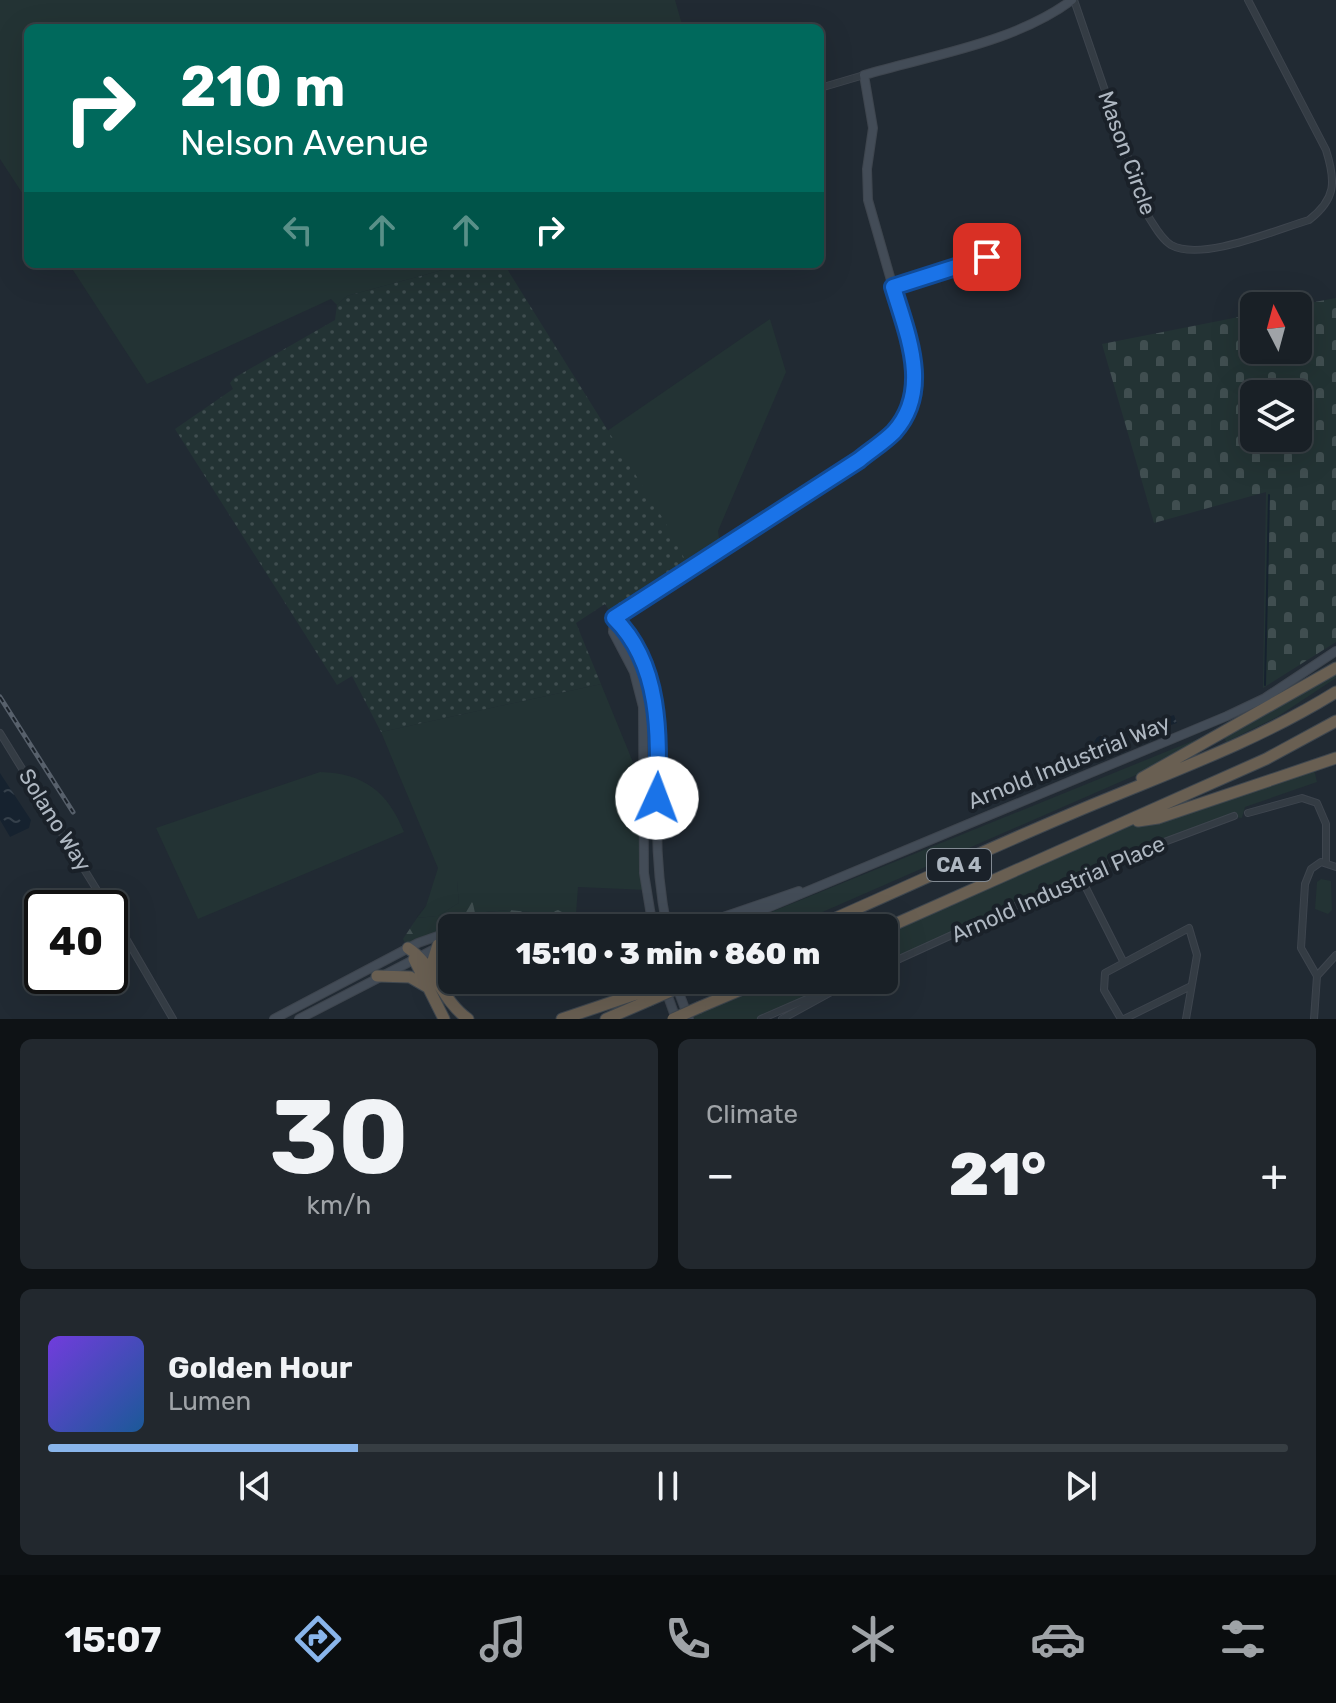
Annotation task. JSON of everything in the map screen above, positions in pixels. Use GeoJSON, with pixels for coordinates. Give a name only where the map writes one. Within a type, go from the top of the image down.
{"type":"FeatureCollection","features":[{"type":"Feature","properties":{"kind":"highway"},"geometry":{"type":"LineString","coordinates":[[1103,800],[1336,668]]}},
{"type":"Feature","properties":{"kind":"highway","name":"CA 4"},"geometry":{"type":"LineString","coordinates":[[845,914],[1103,800],[1212,758],[1310,708],[1336,690]]}},
{"type":"Feature","properties":{"kind":"highway","name":"CA 4"},"geometry":{"type":"LineString","coordinates":[[898,923],[1266,759],[1336,721]]}},
{"type":"Feature","properties":{"kind":"highway"},"geometry":{"type":"LineString","coordinates":[[1121,824],[1158,818],[1331,760]]}},
{"type":"Feature","properties":{"kind":"highway"},"geometry":{"type":"LineString","coordinates":[[430,970],[438,945]]}},
{"type":"Feature","properties":{"kind":"highway"},"geometry":{"type":"LineString","coordinates":[[414,953],[430,970],[450,1003],[468,1019]]}},
{"type":"Feature","properties":{"kind":"highway"},"geometry":{"type":"LineString","coordinates":[[414,953],[444,1019]]}},
{"type":"Feature","properties":{"kind":"highway"},"geometry":{"type":"LineString","coordinates":[[377,976],[410,977],[430,988]]}},
{"type":"Feature","properties":{"kind":"highway"},"geometry":{"type":"LineString","coordinates":[[562,1019],[652,994]]}},
{"type":"Feature","properties":{"kind":"highway"},"geometry":{"type":"LineString","coordinates":[[677,1019],[734,994]]}},
{"type":"Feature","properties":{"kind":"highway"},"geometry":{"type":"LineString","coordinates":[[606,1019],[649,995]]}},
{"type":"Feature","properties":{"kind":"street","name":"Mason Circle"},"geometry":{"type":"LineString","coordinates":[[1073,0],[1148,216],[1167,243],[1185,251],[1204,251],[1309,220],[1321,212],[1332,194],[1335,176],[1326,150],[1248,0]]}},
{"type":"Feature","properties":{"kind":"street"},"geometry":{"type":"LineString","coordinates":[[824,87],[1016,31],[1042,20],[1073,0]]}},
{"type":"Feature","properties":{"kind":"street"},"geometry":{"type":"LineString","coordinates":[[614,618],[859,460],[893,433],[910,404],[915,364],[868,200],[867,169],[873,128],[864,75]]}},
{"type":"Feature","properties":{"kind":"street"},"geometry":{"type":"LineString","coordinates":[[893,287],[987,257]]}},
{"type":"Feature","properties":{"kind":"street"},"geometry":{"type":"LineString","coordinates":[[614,618],[613,632],[634,672],[646,724],[644,873],[651,914]]}},
{"type":"Feature","properties":{"kind":"street"},"geometry":{"type":"LineString","coordinates":[[614,618],[634,646],[650,682],[657,713],[657,852],[665,914]]}},
{"type":"Feature","properties":{"kind":"street","name":"Arnold Industrial Way"},"geometry":{"type":"LineString","coordinates":[[756,914],[807,889],[1227,716],[1265,698],[1336,651]]}},
{"type":"Feature","properties":{"kind":"street","name":"Solano Way"},"geometry":{"type":"LineString","coordinates":[[0,733],[97,890]]}},
{"type":"Feature","properties":{"kind":"street"},"geometry":{"type":"LineString","coordinates":[[1248,813],[1302,798],[1317,803],[1326,824],[1326,863]]}},
{"type":"Feature","properties":{"kind":"street","name":"Arnold Industrial Place"},"geometry":{"type":"LineString","coordinates":[[898,960],[1080,876],[1234,816]]}},
{"type":"Feature","properties":{"kind":"street"},"geometry":{"type":"LineString","coordinates":[[1317,976],[1302,954],[1305,884],[1311,869],[1326,863],[1336,867]]}},
{"type":"Feature","properties":{"kind":"street"},"geometry":{"type":"LineString","coordinates":[[1080,876],[1123,961]]}},
{"type":"Feature","properties":{"kind":"street","name":"Arnold Industrial Way"},"geometry":{"type":"LineString","coordinates":[[728,914],[776,896],[807,889]]}},
{"type":"Feature","properties":{"kind":"street"},"geometry":{"type":"LineString","coordinates":[[1186,1019],[1189,987],[1197,955],[1189,928],[1123,961],[1105,973],[1103,985],[1123,1019],[1189,987]]}},
{"type":"Feature","properties":{"kind":"street"},"geometry":{"type":"LineString","coordinates":[[299,1019],[438,939]]}},
{"type":"Feature","properties":{"kind":"street","name":"Solano Way"},"geometry":{"type":"LineString","coordinates":[[128,942],[173,1019]]}},
{"type":"Feature","properties":{"kind":"street"},"geometry":{"type":"LineString","coordinates":[[274,1019],[414,953],[438,945]]}},
{"type":"Feature","properties":{"kind":"street"},"geometry":{"type":"LineString","coordinates":[[1314,1019],[1317,976],[1336,955]]}},
{"type":"Feature","properties":{"kind":"street"},"geometry":{"type":"LineString","coordinates":[[668,994],[677,1019]]}},
{"type":"Feature","properties":{"kind":"street"},"geometry":{"type":"LineString","coordinates":[[684,994],[695,1012]]}},
{"type":"Feature","properties":{"kind":"street"},"geometry":{"type":"LineString","coordinates":[[761,1019],[813,994]]}},
{"type":"Feature","properties":{"kind":"street"},"geometry":{"type":"LineString","coordinates":[[782,1019],[823,994]]}},
{"type":"Feature","properties":{"kind":"green space"},"geometry":{"type":"Polygon","coordinates":[[[0,0],[675,0],[682,24],[24,24],[24,196],[0,159],[0,0]]]}},
{"type":"Feature","properties":{"kind":"green space"},"geometry":{"type":"Polygon","coordinates":[[[72,268],[450,268],[347,296],[337,305],[331,299],[147,384],[72,268]]]}},
{"type":"Feature","properties":{"kind":"green space"},"geometry":{"type":"Polygon","coordinates":[[[450,268],[506,268],[665,522],[690,569],[614,618],[605,604],[576,623],[601,684],[381,732],[352,676],[337,685],[175,429],[233,389],[230,383],[234,378],[335,320],[337,305],[347,296],[450,268]]]}},
{"type":"Feature","properties":{"kind":"green space"},"geometry":{"type":"Polygon","coordinates":[[[1336,298],[1336,642],[1263,688],[1266,492],[1154,523],[1102,344],[1240,317],[1240,364],[1312,364],[1312,302],[1336,298]]]}},
{"type":"Feature","properties":{"kind":"green space"},"geometry":{"type":"Polygon","coordinates":[[[770,319],[786,372],[718,531],[721,548],[690,569],[607,431],[770,319]]]}},
{"type":"Feature","properties":{"kind":"green space"},"geometry":{"type":"Polygon","coordinates":[[[1336,663],[1336,678],[1277,717],[1226,742],[1224,737],[1336,663]]]}},
{"type":"Feature","properties":{"kind":"green space"},"geometry":{"type":"Polygon","coordinates":[[[601,684],[637,772],[646,773],[647,890],[578,887],[576,914],[510,910],[474,913],[470,897],[457,880],[459,903],[438,916],[417,918],[426,906],[438,868],[381,732],[601,684]]]}},
{"type":"Feature","properties":{"kind":"green space"},"geometry":{"type":"Polygon","coordinates":[[[1222,729],[1136,775],[818,914],[766,914],[1222,729]]]}},
{"type":"Feature","properties":{"kind":"green space"},"geometry":{"type":"Polygon","coordinates":[[[1313,765],[1317,782],[1245,807],[1242,818],[1234,817],[1142,849],[898,960],[898,922],[1121,824],[1313,765]]]}},
{"type":"Feature","properties":{"kind":"green space"},"geometry":{"type":"Polygon","coordinates":[[[320,772],[349,776],[372,787],[390,806],[404,832],[198,919],[156,828],[320,772]]]}},
{"type":"Feature","properties":{"kind":"green space"},"geometry":{"type":"Polygon","coordinates":[[[462,872],[467,876],[475,913],[510,910],[547,914],[441,914],[459,903],[457,880],[462,872]]]}},
{"type":"Feature","properties":{"kind":"green space"},"geometry":{"type":"Polygon","coordinates":[[[1321,879],[1331,881],[1332,910],[1328,914],[1315,909],[1317,882],[1321,879]]]}},
{"type":"Feature","properties":{"kind":"green space"},"geometry":{"type":"Polygon","coordinates":[[[438,916],[438,934],[408,948],[403,939],[417,918],[438,916]]]}},
{"type":"Feature","properties":{"kind":"green space"},"geometry":{"type":"Polygon","coordinates":[[[730,994],[820,994],[761,1019],[689,1019],[700,1007],[730,994]]]}},
{"type":"Feature","properties":{"kind":"water"},"geometry":{"type":"Polygon","coordinates":[[[1174,715],[1177,723],[1147,733],[1145,723],[1174,715]]]}},
{"type":"Feature","properties":{"kind":"water"},"geometry":{"type":"Polygon","coordinates":[[[1103,735],[1112,744],[1103,753],[1094,744],[1103,735]]]}},
{"type":"Feature","properties":{"kind":"water"},"geometry":{"type":"Polygon","coordinates":[[[0,773],[31,820],[29,828],[10,837],[0,820],[0,773]]]}},
{"type":"Feature","properties":{"kind":"waterway"},"geometry":{"type":"LineString","coordinates":[[1265,685],[1269,495]]}},
{"type":"Feature","properties":{"kind":"railway"},"geometry":{"type":"LineString","coordinates":[[0,697],[73,812]]}},
{"type":"Feature","properties":{"kind":"route"},"geometry":{"type":"LineString","coordinates":[[657,798],[659,737],[653,693],[634,646],[614,618],[859,460],[893,433],[910,404],[915,378],[915,364],[893,287],[987,257]]}}]}
